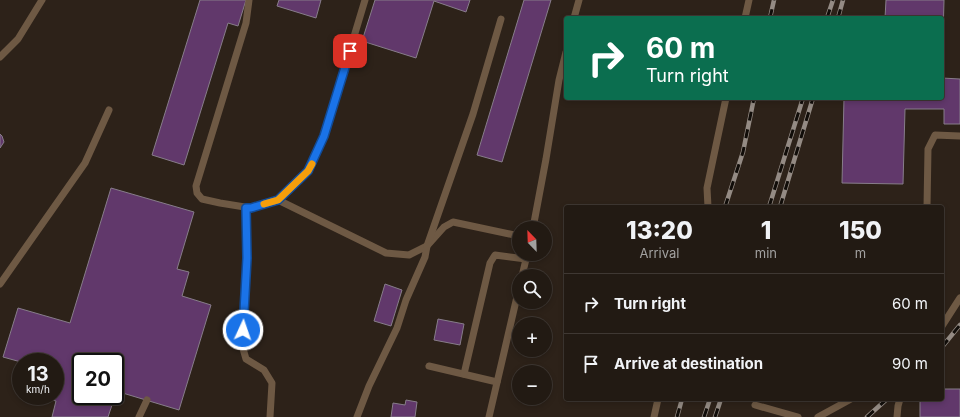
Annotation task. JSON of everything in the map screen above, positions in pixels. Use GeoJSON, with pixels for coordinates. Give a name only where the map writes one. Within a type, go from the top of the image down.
{"type":"FeatureCollection","features":[{"type":"Feature","properties":{"kind":"lane"},"geometry":{"type":"LineString","coordinates":[[0,57],[18,39],[42,0]]}},
{"type":"Feature","properties":{"kind":"lane"},"geometry":{"type":"LineString","coordinates":[[249,0],[246,24],[196,186],[197,193],[202,199],[246,208],[251,208],[278,200],[308,171],[324,136],[365,0]]}},
{"type":"Feature","properties":{"kind":"lane"},"geometry":{"type":"LineString","coordinates":[[575,16],[579,0]]}},
{"type":"Feature","properties":{"kind":"lane"},"geometry":{"type":"LineString","coordinates":[[746,16],[750,0]]}},
{"type":"Feature","properties":{"kind":"lane"},"geometry":{"type":"LineString","coordinates":[[357,417],[369,386],[397,328],[406,300],[425,257],[427,246],[473,114],[501,19]]}},
{"type":"Feature","properties":{"kind":"lane"},"geometry":{"type":"LineString","coordinates":[[534,221],[559,80],[564,60]]}},
{"type":"Feature","properties":{"kind":"lane"},"geometry":{"type":"LineString","coordinates":[[708,205],[706,188],[726,100]]}},
{"type":"Feature","properties":{"kind":"lane"},"geometry":{"type":"LineString","coordinates":[[0,284],[85,163],[109,110]]}},
{"type":"Feature","properties":{"kind":"lane"},"geometry":{"type":"LineString","coordinates":[[927,205],[928,150],[935,135],[960,136]]}},
{"type":"Feature","properties":{"kind":"lane"},"geometry":{"type":"LineString","coordinates":[[278,200],[386,253],[409,256],[427,246],[444,227],[453,222],[512,235]]}},
{"type":"Feature","properties":{"kind":"lane"},"geometry":{"type":"LineString","coordinates":[[246,208],[247,258],[242,345],[246,359],[264,370],[272,383],[270,417]]}},
{"type":"Feature","properties":{"kind":"lane"},"geometry":{"type":"LineString","coordinates":[[464,374],[490,263],[494,255],[512,256]]}},
{"type":"Feature","properties":{"kind":"lane"},"geometry":{"type":"LineString","coordinates":[[944,323],[960,298]]}},
{"type":"Feature","properties":{"kind":"lane"},"geometry":{"type":"LineString","coordinates":[[489,417],[514,309]]}},
{"type":"Feature","properties":{"kind":"lane"},"geometry":{"type":"LineString","coordinates":[[944,313],[950,313]]}},
{"type":"Feature","properties":{"kind":"lane"},"geometry":{"type":"LineString","coordinates":[[429,366],[497,382]]}},
{"type":"Feature","properties":{"kind":"lane"},"geometry":{"type":"LineString","coordinates":[[139,417],[147,400]]}},
{"type":"Feature","properties":{"kind":"lane"},"geometry":{"type":"LineString","coordinates":[[654,417],[658,401]]}},
{"type":"Feature","properties":{"kind":"lane"},"geometry":{"type":"LineString","coordinates":[[818,417],[847,401]]}},
{"type":"Feature","properties":{"kind":"lane"},"geometry":{"type":"LineString","coordinates":[[897,417],[899,401]]}},
{"type":"Feature","properties":{"kind":"lane"},"geometry":{"type":"LineString","coordinates":[[755,405],[798,417]]}},
{"type":"Feature","properties":{"kind":"building"},"geometry":{"type":"Polygon","coordinates":[[[200,0],[246,0],[238,26],[228,23],[184,165],[152,155],[200,0]]]}},
{"type":"Feature","properties":{"kind":"building"},"geometry":{"type":"Polygon","coordinates":[[[279,0],[321,0],[316,18],[277,6],[279,0]]]}},
{"type":"Feature","properties":{"kind":"building"},"geometry":{"type":"Polygon","coordinates":[[[375,0],[470,0],[466,12],[434,1],[416,58],[362,41],[375,0]]]}},
{"type":"Feature","properties":{"kind":"building"},"geometry":{"type":"Polygon","coordinates":[[[524,0],[551,0],[502,162],[477,155],[524,0]]]}},
{"type":"Feature","properties":{"kind":"building"},"geometry":{"type":"Polygon","coordinates":[[[886,0],[944,0],[944,16],[885,16],[886,0]]]}},
{"type":"Feature","properties":{"kind":"building"},"geometry":{"type":"Polygon","coordinates":[[[944,78],[960,79],[960,124],[944,124],[944,109],[905,109],[903,184],[842,183],[844,100],[944,100],[944,78]]]}},
{"type":"Feature","properties":{"kind":"building"},"geometry":{"type":"Polygon","coordinates":[[[0,134],[4,142],[0,148],[0,134]]]}},
{"type":"Feature","properties":{"kind":"building"},"geometry":{"type":"Polygon","coordinates":[[[111,188],[194,212],[177,269],[189,272],[182,296],[211,305],[179,410],[124,393],[124,353],[72,353],[72,405],[112,405],[108,417],[52,417],[55,405],[64,405],[64,353],[12,353],[12,360],[3,357],[18,308],[70,323],[111,188]]]}},
{"type":"Feature","properties":{"kind":"building"},"geometry":{"type":"Polygon","coordinates":[[[385,284],[402,290],[391,326],[374,321],[385,284]]]}},
{"type":"Feature","properties":{"kind":"building"},"geometry":{"type":"Polygon","coordinates":[[[438,319],[464,324],[460,345],[434,340],[438,319]]]}},
{"type":"Feature","properties":{"kind":"building"},"geometry":{"type":"Polygon","coordinates":[[[944,389],[960,389],[960,417],[920,417],[920,401],[944,401],[944,389]]]}},
{"type":"Feature","properties":{"kind":"building"},"geometry":{"type":"Polygon","coordinates":[[[406,400],[417,402],[415,417],[391,417],[393,403],[405,405],[406,400]]]}},
{"type":"Feature","properties":{"kind":"railway"},"geometry":{"type":"LineString","coordinates":[[770,16],[774,0]]}},
{"type":"Feature","properties":{"kind":"railway"},"geometry":{"type":"LineString","coordinates":[[828,16],[833,0]]}},
{"type":"Feature","properties":{"kind":"railway"},"geometry":{"type":"LineString","coordinates":[[839,16],[843,0]]}},
{"type":"Feature","properties":{"kind":"railway"},"geometry":{"type":"LineString","coordinates":[[726,205],[743,152],[754,100]]}},
{"type":"Feature","properties":{"kind":"railway"},"geometry":{"type":"LineString","coordinates":[[770,205],[802,100]]}},
{"type":"Feature","properties":{"kind":"railway"},"geometry":{"type":"LineString","coordinates":[[781,205],[812,100]]}},
{"type":"Feature","properties":{"kind":"railway"},"geometry":{"type":"LineString","coordinates":[[944,345],[960,325]]}},
{"type":"Feature","properties":{"kind":"railway"},"geometry":{"type":"LineString","coordinates":[[677,417],[681,401]]}},
{"type":"Feature","properties":{"kind":"railway"},"geometry":{"type":"LineString","coordinates":[[704,417],[709,401]]}},
{"type":"Feature","properties":{"kind":"railway"},"geometry":{"type":"LineString","coordinates":[[715,417],[720,401]]}},
{"type":"Feature","properties":{"kind":"railway"},"geometry":{"type":"LineString","coordinates":[[867,417],[885,401]]}},
{"type":"Feature","properties":{"kind":"slow traffic"},"geometry":{"type":"LineString","coordinates":[[264,204],[278,200],[308,171],[312,164]]}},
{"type":"Feature","properties":{"kind":"route"},"geometry":{"type":"LineString","coordinates":[[243,330],[247,258],[246,208],[251,208],[278,200],[308,171],[324,136],[350,51]]}}]}
